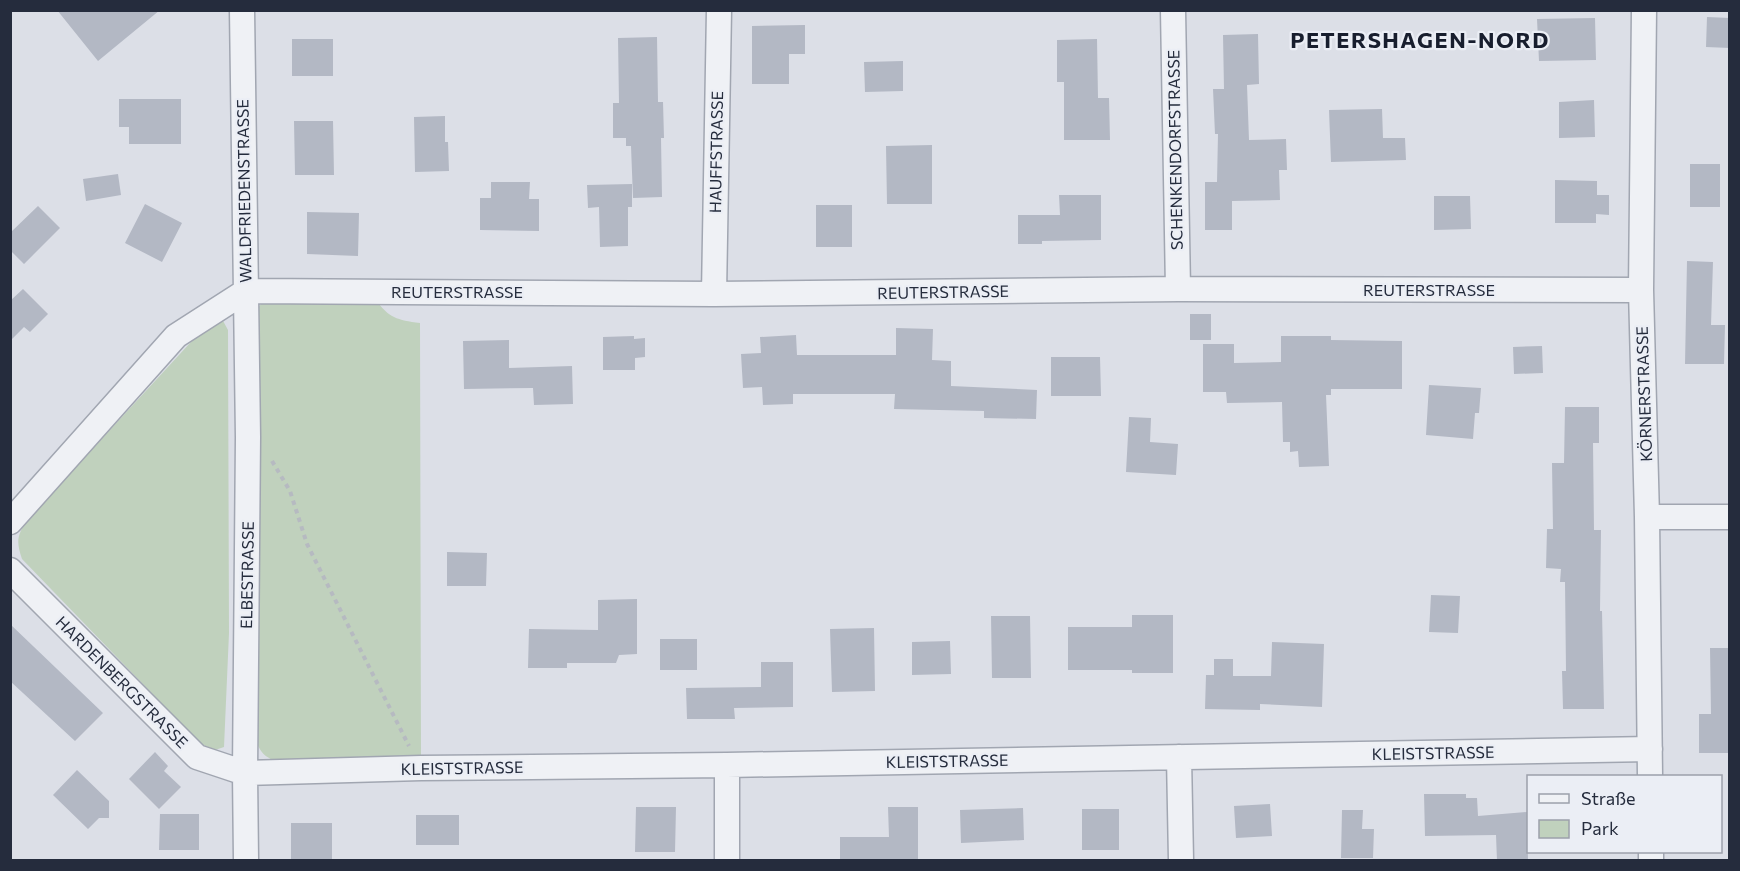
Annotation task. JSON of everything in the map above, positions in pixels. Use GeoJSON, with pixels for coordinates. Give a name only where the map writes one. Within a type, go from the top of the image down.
{"type":"FeatureCollection","features":[{"type":"Feature","properties":{"kind":"street","name":"WALDFRIEDENSTRASSE"},"geometry":{"type":"LineString","coordinates":[[10,522],[176,336],[246,291],[242,10]]}},
{"type":"Feature","properties":{"kind":"street","name":"HAUFFSTRASSE"},"geometry":{"type":"LineString","coordinates":[[714,294],[719,10]]}},
{"type":"Feature","properties":{"kind":"street","name":"SCHENKENDORFSTRASSE"},"geometry":{"type":"LineString","coordinates":[[1173,10],[1178,289]]}},
{"type":"Feature","properties":{"kind":"street","name":"KÖRNERSTRASSE"},"geometry":{"type":"LineString","coordinates":[[1644,10],[1641,290],[1650,775]]}},
{"type":"Feature","properties":{"kind":"street","name":"REUTERSTRASSE"},"geometry":{"type":"LineString","coordinates":[[246,291],[714,294],[1178,289],[1641,290]]}},
{"type":"Feature","properties":{"kind":"street","name":"ELBESTRASSE"},"geometry":{"type":"LineString","coordinates":[[246,291],[248,437],[246,861]]}},
{"type":"Feature","properties":{"kind":"street"},"geometry":{"type":"LineString","coordinates":[[1647,517],[1730,517]]}},
{"type":"Feature","properties":{"kind":"street","name":"HARDENBERGSTRASSE"},"geometry":{"type":"LineString","coordinates":[[10,570],[197,757],[245,773]]}},
{"type":"Feature","properties":{"kind":"street","name":"KLEISTSTRASSE"},"geometry":{"type":"LineString","coordinates":[[245,773],[421,768],[1650,749]]}},
{"type":"Feature","properties":{"kind":"street"},"geometry":{"type":"LineString","coordinates":[[1179,757],[1181,861]]}},
{"type":"Feature","properties":{"kind":"street"},"geometry":{"type":"LineString","coordinates":[[727,765],[727,861]]}},
{"type":"Feature","properties":{"kind":"path"},"geometry":{"type":"LineString","coordinates":[[248,437],[260,439],[290,491],[307,544],[421,768]]}},
{"type":"Feature","properties":{"kind":"green space"},"geometry":{"type":"Polygon","coordinates":[[[375,299],[394,317],[420,323],[421,759],[278,762],[263,753],[255,738],[256,311],[266,301],[375,299]]]}},
{"type":"Feature","properties":{"kind":"green space"},"geometry":{"type":"Polygon","coordinates":[[[222,319],[228,330],[229,633],[224,747],[215,750],[203,745],[195,738],[22,559],[18,543],[19,535],[27,520],[202,330],[222,319]]]}},
{"type":"Feature","properties":{"kind":"building"},"geometry":{"type":"Polygon","coordinates":[[[57,10],[160,10],[98,61],[57,10]]]}},
{"type":"Feature","properties":{"kind":"building"},"geometry":{"type":"Polygon","coordinates":[[[1707,17],[1730,18],[1730,48],[1706,47],[1707,17]]]}},
{"type":"Feature","properties":{"kind":"building"},"geometry":{"type":"Polygon","coordinates":[[[1595,18],[1596,60],[1539,61],[1537,19],[1595,18]]]}},
{"type":"Feature","properties":{"kind":"building"},"geometry":{"type":"Polygon","coordinates":[[[805,25],[805,54],[789,54],[789,84],[752,84],[752,26],[805,25]]]}},
{"type":"Feature","properties":{"kind":"building"},"geometry":{"type":"Polygon","coordinates":[[[1258,34],[1259,84],[1247,85],[1249,140],[1286,139],[1287,170],[1279,170],[1280,200],[1232,201],[1232,230],[1205,230],[1205,182],[1217,182],[1218,134],[1215,134],[1213,89],[1224,89],[1223,35],[1258,34]]]}},
{"type":"Feature","properties":{"kind":"building"},"geometry":{"type":"Polygon","coordinates":[[[657,37],[658,102],[663,102],[662,197],[633,198],[631,146],[626,146],[626,138],[613,138],[613,103],[619,103],[618,38],[657,37]]]}},
{"type":"Feature","properties":{"kind":"building"},"geometry":{"type":"Polygon","coordinates":[[[292,39],[333,39],[333,76],[292,76],[292,39]]]}},
{"type":"Feature","properties":{"kind":"building"},"geometry":{"type":"Polygon","coordinates":[[[1097,39],[1098,98],[1109,98],[1110,140],[1064,140],[1064,82],[1057,82],[1057,40],[1097,39]]]}},
{"type":"Feature","properties":{"kind":"building"},"geometry":{"type":"Polygon","coordinates":[[[903,61],[903,91],[865,92],[864,62],[903,61]]]}},
{"type":"Feature","properties":{"kind":"building"},"geometry":{"type":"Polygon","coordinates":[[[119,99],[181,99],[181,144],[129,144],[129,127],[119,127],[119,99]]]}},
{"type":"Feature","properties":{"kind":"building"},"geometry":{"type":"Polygon","coordinates":[[[1594,100],[1595,137],[1559,138],[1559,102],[1594,100]]]}},
{"type":"Feature","properties":{"kind":"building"},"geometry":{"type":"Polygon","coordinates":[[[1382,109],[1383,138],[1405,138],[1406,160],[1331,162],[1329,110],[1382,109]]]}},
{"type":"Feature","properties":{"kind":"building"},"geometry":{"type":"Polygon","coordinates":[[[445,116],[445,142],[448,142],[449,171],[415,172],[414,117],[445,116]]]}},
{"type":"Feature","properties":{"kind":"building"},"geometry":{"type":"Polygon","coordinates":[[[294,121],[333,121],[334,175],[295,175],[294,121]]]}},
{"type":"Feature","properties":{"kind":"building"},"geometry":{"type":"Polygon","coordinates":[[[932,145],[932,204],[887,204],[886,146],[932,145]]]}},
{"type":"Feature","properties":{"kind":"building"},"geometry":{"type":"Polygon","coordinates":[[[1690,164],[1720,164],[1720,207],[1690,207],[1690,164]]]}},
{"type":"Feature","properties":{"kind":"building"},"geometry":{"type":"Polygon","coordinates":[[[118,174],[121,195],[86,201],[83,179],[118,174]]]}},
{"type":"Feature","properties":{"kind":"building"},"geometry":{"type":"Polygon","coordinates":[[[1555,180],[1597,181],[1597,195],[1609,195],[1609,215],[1596,214],[1596,223],[1555,223],[1555,180]]]}},
{"type":"Feature","properties":{"kind":"building"},"geometry":{"type":"Polygon","coordinates":[[[491,182],[530,182],[529,199],[539,199],[539,231],[480,230],[480,198],[491,198],[491,182]]]}},
{"type":"Feature","properties":{"kind":"building"},"geometry":{"type":"Polygon","coordinates":[[[632,184],[632,207],[628,207],[628,246],[600,247],[599,207],[588,208],[587,185],[632,184]]]}},
{"type":"Feature","properties":{"kind":"building"},"geometry":{"type":"Polygon","coordinates":[[[1059,195],[1101,195],[1101,240],[1042,241],[1042,244],[1018,244],[1018,215],[1060,215],[1059,195]]]}},
{"type":"Feature","properties":{"kind":"building"},"geometry":{"type":"Polygon","coordinates":[[[1434,196],[1470,196],[1471,229],[1434,230],[1434,196]]]}},
{"type":"Feature","properties":{"kind":"building"},"geometry":{"type":"Polygon","coordinates":[[[145,204],[182,223],[162,262],[125,243],[145,204]]]}},
{"type":"Feature","properties":{"kind":"building"},"geometry":{"type":"Polygon","coordinates":[[[816,205],[852,205],[852,247],[816,247],[816,205]]]}},
{"type":"Feature","properties":{"kind":"building"},"geometry":{"type":"Polygon","coordinates":[[[38,206],[60,228],[24,264],[10,250],[10,233],[38,206]]]}},
{"type":"Feature","properties":{"kind":"building"},"geometry":{"type":"Polygon","coordinates":[[[307,212],[359,213],[358,256],[307,254],[307,212]]]}},
{"type":"Feature","properties":{"kind":"building"},"geometry":{"type":"Polygon","coordinates":[[[1687,261],[1713,262],[1711,325],[1725,325],[1724,364],[1685,364],[1687,261]]]}},
{"type":"Feature","properties":{"kind":"building"},"geometry":{"type":"Polygon","coordinates":[[[23,289],[48,314],[30,332],[24,327],[10,341],[10,301],[23,289]]]}},
{"type":"Feature","properties":{"kind":"building"},"geometry":{"type":"Polygon","coordinates":[[[1190,314],[1211,314],[1211,340],[1190,340],[1190,314]]]}},
{"type":"Feature","properties":{"kind":"building"},"geometry":{"type":"Polygon","coordinates":[[[896,328],[933,329],[932,360],[951,361],[951,386],[1037,390],[1036,419],[984,418],[984,411],[894,409],[895,394],[793,394],[793,404],[763,405],[762,387],[743,388],[741,354],[761,353],[760,337],[796,335],[797,355],[896,355],[896,328]]]}},
{"type":"Feature","properties":{"kind":"building"},"geometry":{"type":"Polygon","coordinates":[[[634,336],[634,339],[645,338],[645,357],[635,358],[635,370],[603,370],[603,337],[634,336]]]}},
{"type":"Feature","properties":{"kind":"building"},"geometry":{"type":"Polygon","coordinates":[[[1281,336],[1331,336],[1331,340],[1402,341],[1402,389],[1331,389],[1331,395],[1326,395],[1329,466],[1299,467],[1298,451],[1290,452],[1290,442],[1283,442],[1282,402],[1227,403],[1226,392],[1203,392],[1203,344],[1234,344],[1234,363],[1281,362],[1281,336]]]}},
{"type":"Feature","properties":{"kind":"building"},"geometry":{"type":"Polygon","coordinates":[[[509,340],[509,368],[572,366],[573,404],[534,405],[533,388],[464,389],[463,341],[509,340]]]}},
{"type":"Feature","properties":{"kind":"building"},"geometry":{"type":"Polygon","coordinates":[[[1542,346],[1543,373],[1514,374],[1513,347],[1542,346]]]}},
{"type":"Feature","properties":{"kind":"building"},"geometry":{"type":"Polygon","coordinates":[[[1051,357],[1100,357],[1101,396],[1051,396],[1051,357]]]}},
{"type":"Feature","properties":{"kind":"building"},"geometry":{"type":"Polygon","coordinates":[[[1429,385],[1481,388],[1479,413],[1475,413],[1473,439],[1426,435],[1429,385]]]}},
{"type":"Feature","properties":{"kind":"building"},"geometry":{"type":"Polygon","coordinates":[[[1565,407],[1599,407],[1599,443],[1593,443],[1594,530],[1601,530],[1600,611],[1602,611],[1604,709],[1563,709],[1562,671],[1566,671],[1565,582],[1560,582],[1561,569],[1546,568],[1547,529],[1553,529],[1552,463],[1564,463],[1565,407]]]}},
{"type":"Feature","properties":{"kind":"building"},"geometry":{"type":"Polygon","coordinates":[[[1129,417],[1151,418],[1150,442],[1178,444],[1176,475],[1126,472],[1129,417]]]}},
{"type":"Feature","properties":{"kind":"building"},"geometry":{"type":"Polygon","coordinates":[[[447,552],[487,553],[486,586],[447,586],[447,552]]]}},
{"type":"Feature","properties":{"kind":"building"},"geometry":{"type":"Polygon","coordinates":[[[1431,595],[1460,596],[1458,633],[1429,632],[1431,595]]]}},
{"type":"Feature","properties":{"kind":"building"},"geometry":{"type":"Polygon","coordinates":[[[637,599],[637,654],[619,655],[616,663],[567,663],[567,668],[528,668],[529,629],[598,630],[598,600],[637,599]]]}},
{"type":"Feature","properties":{"kind":"building"},"geometry":{"type":"Polygon","coordinates":[[[1132,615],[1173,615],[1173,673],[1132,673],[1132,670],[1068,670],[1068,627],[1132,627],[1132,615]]]}},
{"type":"Feature","properties":{"kind":"building"},"geometry":{"type":"Polygon","coordinates":[[[991,616],[1030,616],[1031,678],[992,678],[991,616]]]}},
{"type":"Feature","properties":{"kind":"building"},"geometry":{"type":"Polygon","coordinates":[[[10,624],[103,713],[75,741],[10,681],[10,624]]]}},
{"type":"Feature","properties":{"kind":"building"},"geometry":{"type":"Polygon","coordinates":[[[874,628],[875,691],[832,692],[830,629],[874,628]]]}},
{"type":"Feature","properties":{"kind":"building"},"geometry":{"type":"Polygon","coordinates":[[[660,639],[697,639],[697,670],[660,670],[660,639]]]}},
{"type":"Feature","properties":{"kind":"building"},"geometry":{"type":"Polygon","coordinates":[[[950,641],[951,674],[912,675],[912,642],[950,641]]]}},
{"type":"Feature","properties":{"kind":"building"},"geometry":{"type":"Polygon","coordinates":[[[1272,642],[1324,644],[1322,707],[1260,704],[1260,710],[1205,709],[1206,675],[1214,675],[1214,659],[1233,659],[1233,676],[1271,676],[1272,642]]]}},
{"type":"Feature","properties":{"kind":"building"},"geometry":{"type":"Polygon","coordinates":[[[1710,648],[1730,648],[1730,753],[1699,753],[1699,714],[1711,714],[1710,648]]]}},
{"type":"Feature","properties":{"kind":"building"},"geometry":{"type":"Polygon","coordinates":[[[761,662],[793,662],[793,707],[734,708],[735,719],[687,719],[686,688],[761,687],[761,662]]]}},
{"type":"Feature","properties":{"kind":"building"},"geometry":{"type":"Polygon","coordinates":[[[155,752],[168,766],[164,771],[181,787],[159,809],[129,779],[155,752]]]}},
{"type":"Feature","properties":{"kind":"building"},"geometry":{"type":"Polygon","coordinates":[[[77,770],[109,801],[109,818],[99,818],[88,829],[53,795],[77,770]]]}},
{"type":"Feature","properties":{"kind":"building"},"geometry":{"type":"Polygon","coordinates":[[[1424,794],[1466,794],[1466,798],[1477,798],[1478,816],[1527,812],[1528,861],[1497,861],[1496,835],[1425,836],[1424,794]]]}},
{"type":"Feature","properties":{"kind":"building"},"geometry":{"type":"Polygon","coordinates":[[[1270,804],[1272,836],[1236,838],[1234,806],[1270,804]]]}},
{"type":"Feature","properties":{"kind":"building"},"geometry":{"type":"Polygon","coordinates":[[[636,807],[676,807],[675,852],[635,852],[636,807]]]}},
{"type":"Feature","properties":{"kind":"building"},"geometry":{"type":"Polygon","coordinates":[[[888,807],[918,807],[918,861],[840,861],[840,837],[889,837],[888,807]]]}},
{"type":"Feature","properties":{"kind":"building"},"geometry":{"type":"Polygon","coordinates":[[[1023,808],[1024,840],[961,843],[960,810],[1023,808]]]}},
{"type":"Feature","properties":{"kind":"building"},"geometry":{"type":"Polygon","coordinates":[[[1082,809],[1119,809],[1119,850],[1082,850],[1082,809]]]}},
{"type":"Feature","properties":{"kind":"building"},"geometry":{"type":"Polygon","coordinates":[[[1342,810],[1363,810],[1362,829],[1374,829],[1373,858],[1341,858],[1342,810]]]}},
{"type":"Feature","properties":{"kind":"building"},"geometry":{"type":"Polygon","coordinates":[[[160,814],[199,814],[199,850],[159,850],[160,814]]]}},
{"type":"Feature","properties":{"kind":"building"},"geometry":{"type":"Polygon","coordinates":[[[416,815],[459,815],[459,845],[416,845],[416,815]]]}},
{"type":"Feature","properties":{"kind":"building"},"geometry":{"type":"Polygon","coordinates":[[[291,823],[332,823],[332,861],[291,861],[291,823]]]}},
{"type":"Feature","properties":{"kind":"district","name":"PETERSHAGEN-NORD"},"geometry":{"type":"Point","coordinates":[1420,40]}}]}
